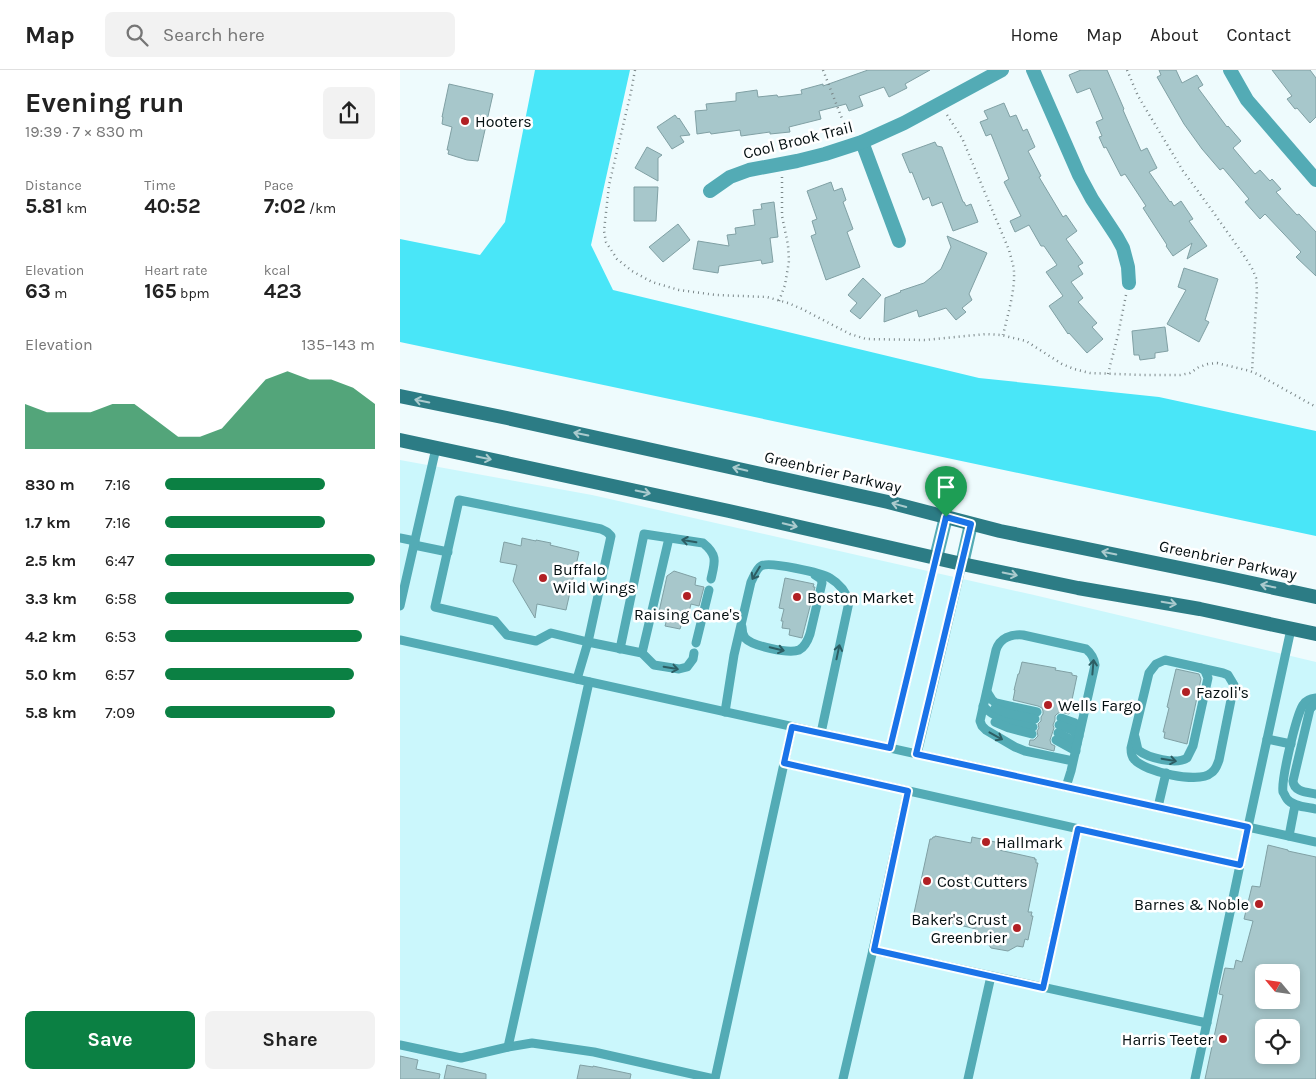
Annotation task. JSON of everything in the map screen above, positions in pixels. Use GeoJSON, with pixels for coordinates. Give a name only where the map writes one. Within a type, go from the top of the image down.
{"type":"FeatureCollection","features":[{"type":"Feature","properties":{"kind":"main road","name":"Greenbrier Parkway"},"geometry":{"type":"LineString","coordinates":[[400,396],[888,502],[971,524],[1316,597]]}},
{"type":"Feature","properties":{"kind":"main road"},"geometry":{"type":"LineString","coordinates":[[400,440],[729,511],[962,564],[1069,586],[1200,609],[1316,634]]}},
{"type":"Feature","properties":{"kind":"street","name":"Cool Brook Trail"},"geometry":{"type":"LineString","coordinates":[[710,191],[730,177],[749,170],[797,161],[858,144],[904,123],[1002,70]]}},
{"type":"Feature","properties":{"kind":"street"},"geometry":{"type":"LineString","coordinates":[[1033,70],[1079,175],[1123,248],[1128,267],[1128,283]]}},
{"type":"Feature","properties":{"kind":"street"},"geometry":{"type":"LineString","coordinates":[[1230,70],[1247,100],[1316,180]]}},
{"type":"Feature","properties":{"kind":"street"},"geometry":{"type":"LineString","coordinates":[[858,144],[899,241]]}},
{"type":"Feature","properties":{"kind":"street"},"geometry":{"type":"LineString","coordinates":[[936,558],[946,517]]}},
{"type":"Feature","properties":{"kind":"street"},"geometry":{"type":"LineString","coordinates":[[962,564],[971,524]]}},
{"type":"Feature","properties":{"kind":"lane"},"geometry":{"type":"LineString","coordinates":[[400,606],[436,448]]}},
{"type":"Feature","properties":{"kind":"lane"},"geometry":{"type":"LineString","coordinates":[[577,679],[588,642],[611,536],[601,529],[459,500],[435,608],[495,621],[508,635],[536,641],[551,633],[588,642],[642,653],[654,665],[679,670],[687,667],[693,659],[709,590]]}},
{"type":"Feature","properties":{"kind":"lane"},"geometry":{"type":"LineString","coordinates":[[620,649],[644,534],[703,543],[710,549],[714,557],[711,579]]}},
{"type":"Feature","properties":{"kind":"lane"},"geometry":{"type":"LineString","coordinates":[[400,538],[448,552]]}},
{"type":"Feature","properties":{"kind":"lane"},"geometry":{"type":"LineString","coordinates":[[642,653],[669,538]]}},
{"type":"Feature","properties":{"kind":"lane"},"geometry":{"type":"LineString","coordinates":[[890,748],[936,558]]}},
{"type":"Feature","properties":{"kind":"lane"},"geometry":{"type":"LineString","coordinates":[[725,712],[732,669],[751,582],[762,565],[774,564],[828,577],[844,591],[849,602],[821,733]]}},
{"type":"Feature","properties":{"kind":"lane"},"geometry":{"type":"LineString","coordinates":[[916,754],[962,564]]}},
{"type":"Feature","properties":{"kind":"lane"},"geometry":{"type":"LineString","coordinates":[[742,624],[746,639],[757,645],[785,651],[799,650],[807,642],[810,634],[822,583],[821,579],[810,572]]}},
{"type":"Feature","properties":{"kind":"lane"},"geometry":{"type":"LineString","coordinates":[[1195,1079],[1291,629]]}},
{"type":"Feature","properties":{"kind":"lane"},"geometry":{"type":"LineString","coordinates":[[1066,787],[1073,762],[1095,665],[1094,659],[1086,649],[1023,635],[1008,637],[998,645],[980,721],[982,726],[1015,747],[1025,751],[1073,762]]}},
{"type":"Feature","properties":{"kind":"lane"},"geometry":{"type":"LineString","coordinates":[[400,640],[1316,842]]}},
{"type":"Feature","properties":{"kind":"lane"},"geometry":{"type":"LineString","coordinates":[[1165,660],[1201,668],[1228,675],[1234,685],[1217,767],[1206,776],[1190,778],[1149,770],[1134,760],[1131,748],[1149,673],[1156,664],[1165,660]]}},
{"type":"Feature","properties":{"kind":"lane"},"geometry":{"type":"LineString","coordinates":[[1134,735],[1138,750],[1146,754],[1178,762],[1187,758],[1193,746],[1208,678],[1201,668]]}},
{"type":"Feature","properties":{"kind":"lane"},"geometry":{"type":"LineString","coordinates":[[508,1047],[589,682]]}},
{"type":"Feature","properties":{"kind":"lane"},"geometry":{"type":"LineString","coordinates":[[1316,698],[1304,703],[1302,708],[1291,744],[1283,793],[1287,800],[1295,805],[1316,809]]}},
{"type":"Feature","properties":{"kind":"lane"},"geometry":{"type":"LineString","coordinates":[[992,700],[1034,723],[1007,720],[988,711],[984,703],[992,700]]}},
{"type":"Feature","properties":{"kind":"lane"},"geometry":{"type":"LineString","coordinates":[[1316,703],[1310,709],[1293,781],[1296,788],[1316,794]]}},
{"type":"Feature","properties":{"kind":"lane"},"geometry":{"type":"LineString","coordinates":[[400,1045],[461,1058],[532,1043],[594,1052],[715,1079],[792,727]]}},
{"type":"Feature","properties":{"kind":"lane"},"geometry":{"type":"LineString","coordinates":[[1058,729],[1072,730],[1078,740],[1058,729]]}},
{"type":"Feature","properties":{"kind":"lane"},"geometry":{"type":"LineString","coordinates":[[1267,739],[1291,744]]}},
{"type":"Feature","properties":{"kind":"lane"},"geometry":{"type":"LineString","coordinates":[[784,763],[1240,865]]}},
{"type":"Feature","properties":{"kind":"lane"},"geometry":{"type":"LineString","coordinates":[[1158,807],[1166,773]]}},
{"type":"Feature","properties":{"kind":"lane"},"geometry":{"type":"LineString","coordinates":[[843,1079],[874,950],[908,791]]}},
{"type":"Feature","properties":{"kind":"lane"},"geometry":{"type":"LineString","coordinates":[[1289,836],[1295,805]]}},
{"type":"Feature","properties":{"kind":"lane"},"geometry":{"type":"LineString","coordinates":[[1043,988],[1078,829]]}},
{"type":"Feature","properties":{"kind":"lane"},"geometry":{"type":"LineString","coordinates":[[874,950],[1207,1023]]}},
{"type":"Feature","properties":{"kind":"lane"},"geometry":{"type":"LineString","coordinates":[[968,1079],[991,976]]}},
{"type":"Feature","properties":{"kind":"path"},"geometry":{"type":"LineString","coordinates":[[635,70],[609,185],[604,231],[606,242],[617,259],[632,271],[652,282],[679,290],[716,295],[767,297],[802,309],[850,334],[866,339],[925,340],[986,334],[1004,335],[1026,341],[1050,357],[1074,369],[1090,373],[1180,375],[1190,373],[1208,364],[1217,363],[1252,371],[1316,407]]}},
{"type":"Feature","properties":{"kind":"path"},"geometry":{"type":"LineString","coordinates":[[823,70],[858,144]]}},
{"type":"Feature","properties":{"kind":"path"},"geometry":{"type":"LineString","coordinates":[[1127,70],[1138,96],[1182,171],[1253,270],[1257,291],[1252,371]]}},
{"type":"Feature","properties":{"kind":"path"},"geometry":{"type":"LineString","coordinates":[[939,104],[962,138],[1009,250],[1014,272],[1004,335]]}},
{"type":"Feature","properties":{"kind":"path"},"geometry":{"type":"LineString","coordinates":[[779,301],[785,285],[789,261],[782,216],[782,164]]}},
{"type":"Feature","properties":{"kind":"path"},"geometry":{"type":"LineString","coordinates":[[1108,374],[1128,283]]}},
{"type":"Feature","properties":{"kind":"shaded area"},"geometry":{"type":"Polygon","coordinates":[[[400,460],[592,495],[1034,595],[1316,662],[1316,1079],[400,1079],[400,460]]]}},
{"type":"Feature","properties":{"kind":"water"},"geometry":{"type":"Polygon","coordinates":[[[535,70],[630,70],[591,245],[613,290],[979,378],[1159,397],[1316,431],[1316,536],[400,342],[400,239],[480,255],[505,222],[535,70]]]}},
{"type":"Feature","properties":{"kind":"building"},"geometry":{"type":"Polygon","coordinates":[[[868,70],[930,70],[905,84],[907,88],[889,97],[884,87],[859,96],[863,106],[849,111],[846,104],[819,111],[821,119],[789,127],[790,132],[770,134],[770,132],[741,136],[740,130],[697,134],[695,111],[707,110],[706,104],[736,101],[736,93],[757,90],[758,97],[802,94],[801,90],[823,84],[823,86],[868,70]]]}},
{"type":"Feature","properties":{"kind":"building"},"geometry":{"type":"Polygon","coordinates":[[[1081,70],[1107,70],[1141,151],[1147,148],[1157,168],[1149,172],[1170,202],[1174,206],[1181,201],[1193,219],[1189,221],[1207,246],[1187,259],[1192,243],[1173,256],[1143,208],[1146,206],[1125,174],[1121,176],[1106,147],[1104,148],[1099,137],[1102,136],[1096,122],[1103,119],[1090,88],[1077,93],[1069,75],[1081,70]]]}},
{"type":"Feature","properties":{"kind":"building"},"geometry":{"type":"Polygon","coordinates":[[[1159,70],[1176,70],[1182,83],[1197,75],[1203,85],[1198,88],[1227,127],[1241,141],[1233,148],[1255,174],[1260,170],[1270,181],[1272,179],[1281,189],[1276,192],[1316,232],[1316,276],[1296,257],[1301,252],[1265,214],[1260,219],[1245,202],[1249,199],[1223,168],[1220,170],[1202,149],[1184,124],[1157,77],[1161,75],[1159,70]]]}},
{"type":"Feature","properties":{"kind":"building"},"geometry":{"type":"Polygon","coordinates":[[[1272,70],[1310,70],[1316,78],[1316,117],[1310,123],[1287,99],[1292,96],[1272,70]]]}},
{"type":"Feature","properties":{"kind":"building","name":"Hooters"},"geometry":{"type":"Polygon","coordinates":[[[449,84],[493,94],[478,161],[467,160],[448,154],[449,150],[447,150],[452,127],[442,124],[442,117],[449,84]]]}},
{"type":"Feature","properties":{"kind":"building"},"geometry":{"type":"Polygon","coordinates":[[[1004,103],[1010,117],[1016,115],[1023,131],[1027,129],[1035,147],[1028,151],[1041,176],[1039,177],[1063,217],[1066,215],[1077,231],[1066,239],[1083,263],[1078,266],[1083,274],[1071,282],[1083,298],[1078,302],[1097,323],[1092,327],[1103,339],[1087,353],[1068,334],[1049,306],[1063,296],[1046,272],[1057,265],[1044,246],[1041,246],[1029,225],[1015,232],[1010,221],[1021,216],[1004,182],[1009,179],[991,134],[986,136],[980,122],[988,119],[984,111],[1004,103]]]}},
{"type":"Feature","properties":{"kind":"building"},"geometry":{"type":"Polygon","coordinates":[[[675,115],[690,135],[680,136],[684,142],[672,149],[657,127],[675,115]]]}},
{"type":"Feature","properties":{"kind":"building"},"geometry":{"type":"Polygon","coordinates":[[[935,142],[937,146],[942,147],[963,202],[966,206],[971,204],[978,222],[953,231],[942,202],[932,206],[929,197],[923,200],[912,172],[910,173],[902,154],[935,142]]]}},
{"type":"Feature","properties":{"kind":"building"},"geometry":{"type":"Polygon","coordinates":[[[647,147],[662,155],[658,158],[658,181],[635,168],[647,147]]]}},
{"type":"Feature","properties":{"kind":"building"},"geometry":{"type":"Polygon","coordinates":[[[831,182],[834,191],[842,188],[846,200],[843,202],[853,229],[847,232],[860,267],[826,280],[811,236],[816,234],[812,221],[817,219],[807,191],[831,182]]]}},
{"type":"Feature","properties":{"kind":"building"},"geometry":{"type":"Polygon","coordinates":[[[634,187],[658,187],[656,221],[634,221],[634,187]]]}},
{"type":"Feature","properties":{"kind":"building"},"geometry":{"type":"Polygon","coordinates":[[[774,202],[778,237],[770,238],[773,262],[762,264],[761,260],[719,266],[718,273],[693,269],[698,241],[729,246],[727,235],[736,234],[735,228],[755,225],[753,210],[762,209],[761,204],[774,202]]]}},
{"type":"Feature","properties":{"kind":"building"},"geometry":{"type":"Polygon","coordinates":[[[678,224],[690,240],[663,262],[649,247],[678,224]]]}},
{"type":"Feature","properties":{"kind":"building"},"geometry":{"type":"Polygon","coordinates":[[[947,236],[987,253],[969,294],[972,300],[962,308],[966,312],[956,320],[946,308],[919,317],[917,310],[884,322],[885,298],[924,283],[941,269],[951,247],[947,236]]]}},
{"type":"Feature","properties":{"kind":"building"},"geometry":{"type":"Polygon","coordinates":[[[1184,268],[1218,279],[1205,320],[1209,322],[1199,342],[1167,324],[1186,290],[1178,287],[1184,268]]]}},
{"type":"Feature","properties":{"kind":"building"},"geometry":{"type":"Polygon","coordinates":[[[863,278],[881,295],[860,319],[850,311],[857,303],[848,295],[863,278]]]}},
{"type":"Feature","properties":{"kind":"building"},"geometry":{"type":"Polygon","coordinates":[[[1165,327],[1168,351],[1155,353],[1155,358],[1140,360],[1139,355],[1134,355],[1132,331],[1165,327]]]}},
{"type":"Feature","properties":{"kind":"building","name":"Buffalo Wild Wings"},"geometry":{"type":"Polygon","coordinates":[[[522,538],[551,543],[550,545],[579,552],[566,610],[537,604],[535,618],[513,581],[517,565],[500,562],[504,542],[521,546],[522,538]]]}},
{"type":"Feature","properties":{"kind":"building","name":"Raising Cane's"},"geometry":{"type":"Polygon","coordinates":[[[674,571],[696,578],[695,585],[704,587],[699,606],[691,604],[686,624],[682,622],[680,629],[665,626],[667,619],[658,616],[667,576],[674,571]]]}},
{"type":"Feature","properties":{"kind":"building","name":"Boston Market"},"geometry":{"type":"Polygon","coordinates":[[[785,578],[814,584],[813,587],[815,587],[802,638],[789,635],[790,629],[782,628],[783,621],[781,621],[784,609],[779,608],[785,578]]]}},
{"type":"Feature","properties":{"kind":"building","name":"Wells Fargo"},"geometry":{"type":"Polygon","coordinates":[[[1022,662],[1056,668],[1055,670],[1072,673],[1072,675],[1077,676],[1069,714],[1060,712],[1055,716],[1050,740],[1051,744],[1055,746],[1054,751],[1029,745],[1030,740],[1034,740],[1038,736],[1038,724],[1041,721],[1043,711],[1038,706],[1013,700],[1022,662]]]}},
{"type":"Feature","properties":{"kind":"building","name":"Fazoli's"},"geometry":{"type":"Polygon","coordinates":[[[1176,669],[1199,674],[1201,679],[1187,744],[1164,738],[1165,732],[1163,732],[1176,669]]]}},
{"type":"Feature","properties":{"kind":"building"},"geometry":{"type":"Polygon","coordinates":[[[935,836],[971,843],[972,837],[1000,843],[999,850],[1036,859],[1036,863],[1038,863],[1028,912],[1032,912],[1031,916],[1033,916],[1028,940],[1025,939],[1023,947],[1017,946],[1008,951],[991,948],[985,939],[975,937],[976,929],[938,920],[937,924],[919,920],[920,917],[915,916],[916,914],[914,913],[930,839],[935,836]]]}},
{"type":"Feature","properties":{"kind":"building"},"geometry":{"type":"Polygon","coordinates":[[[1268,845],[1316,857],[1316,1079],[1205,1079],[1223,995],[1219,994],[1225,968],[1234,969],[1236,960],[1242,962],[1253,921],[1244,919],[1252,886],[1260,887],[1268,845]]]}},
{"type":"Feature","properties":{"kind":"building"},"geometry":{"type":"Polygon","coordinates":[[[400,1056],[418,1060],[416,1069],[440,1074],[439,1079],[400,1079],[400,1056]]]}},
{"type":"Feature","properties":{"kind":"building"},"geometry":{"type":"Polygon","coordinates":[[[447,1065],[486,1074],[486,1079],[444,1079],[447,1065]]]}},
{"type":"Feature","properties":{"kind":"building"},"geometry":{"type":"Polygon","coordinates":[[[580,1065],[631,1074],[630,1079],[577,1079],[580,1065]]]}},
{"type":"Feature","properties":{"kind":"place","name":"Hooters"},"geometry":{"type":"Point","coordinates":[465,121]}},
{"type":"Feature","properties":{"kind":"place","name":"Buffalo Wild Wings"},"geometry":{"type":"Point","coordinates":[543,578]}},
{"type":"Feature","properties":{"kind":"place","name":"Raising Cane's"},"geometry":{"type":"Point","coordinates":[687,596]}},
{"type":"Feature","properties":{"kind":"place","name":"Boston Market"},"geometry":{"type":"Point","coordinates":[797,597]}},
{"type":"Feature","properties":{"kind":"place","name":"Fazoli's"},"geometry":{"type":"Point","coordinates":[1186,692]}},
{"type":"Feature","properties":{"kind":"place","name":"Wells Fargo"},"geometry":{"type":"Point","coordinates":[1048,705]}},
{"type":"Feature","properties":{"kind":"place","name":"Hallmark"},"geometry":{"type":"Point","coordinates":[986,842]}},
{"type":"Feature","properties":{"kind":"place","name":"Cost Cutters"},"geometry":{"type":"Point","coordinates":[927,881]}},
{"type":"Feature","properties":{"kind":"place","name":"Barnes & Noble"},"geometry":{"type":"Point","coordinates":[1259,904]}},
{"type":"Feature","properties":{"kind":"place","name":"Baker's Crust Greenbrier"},"geometry":{"type":"Point","coordinates":[1017,928]}},
{"type":"Feature","properties":{"kind":"place","name":"Harris Teeter"},"geometry":{"type":"Point","coordinates":[1223,1039]}},
{"type":"Feature","properties":{"kind":"route"},"geometry":{"type":"LineString","coordinates":[[946,517],[971,524],[916,754],[1248,827],[1240,865],[1078,829],[1043,988],[874,950],[908,791],[784,763],[792,727],[890,748],[946,517]]}}]}
